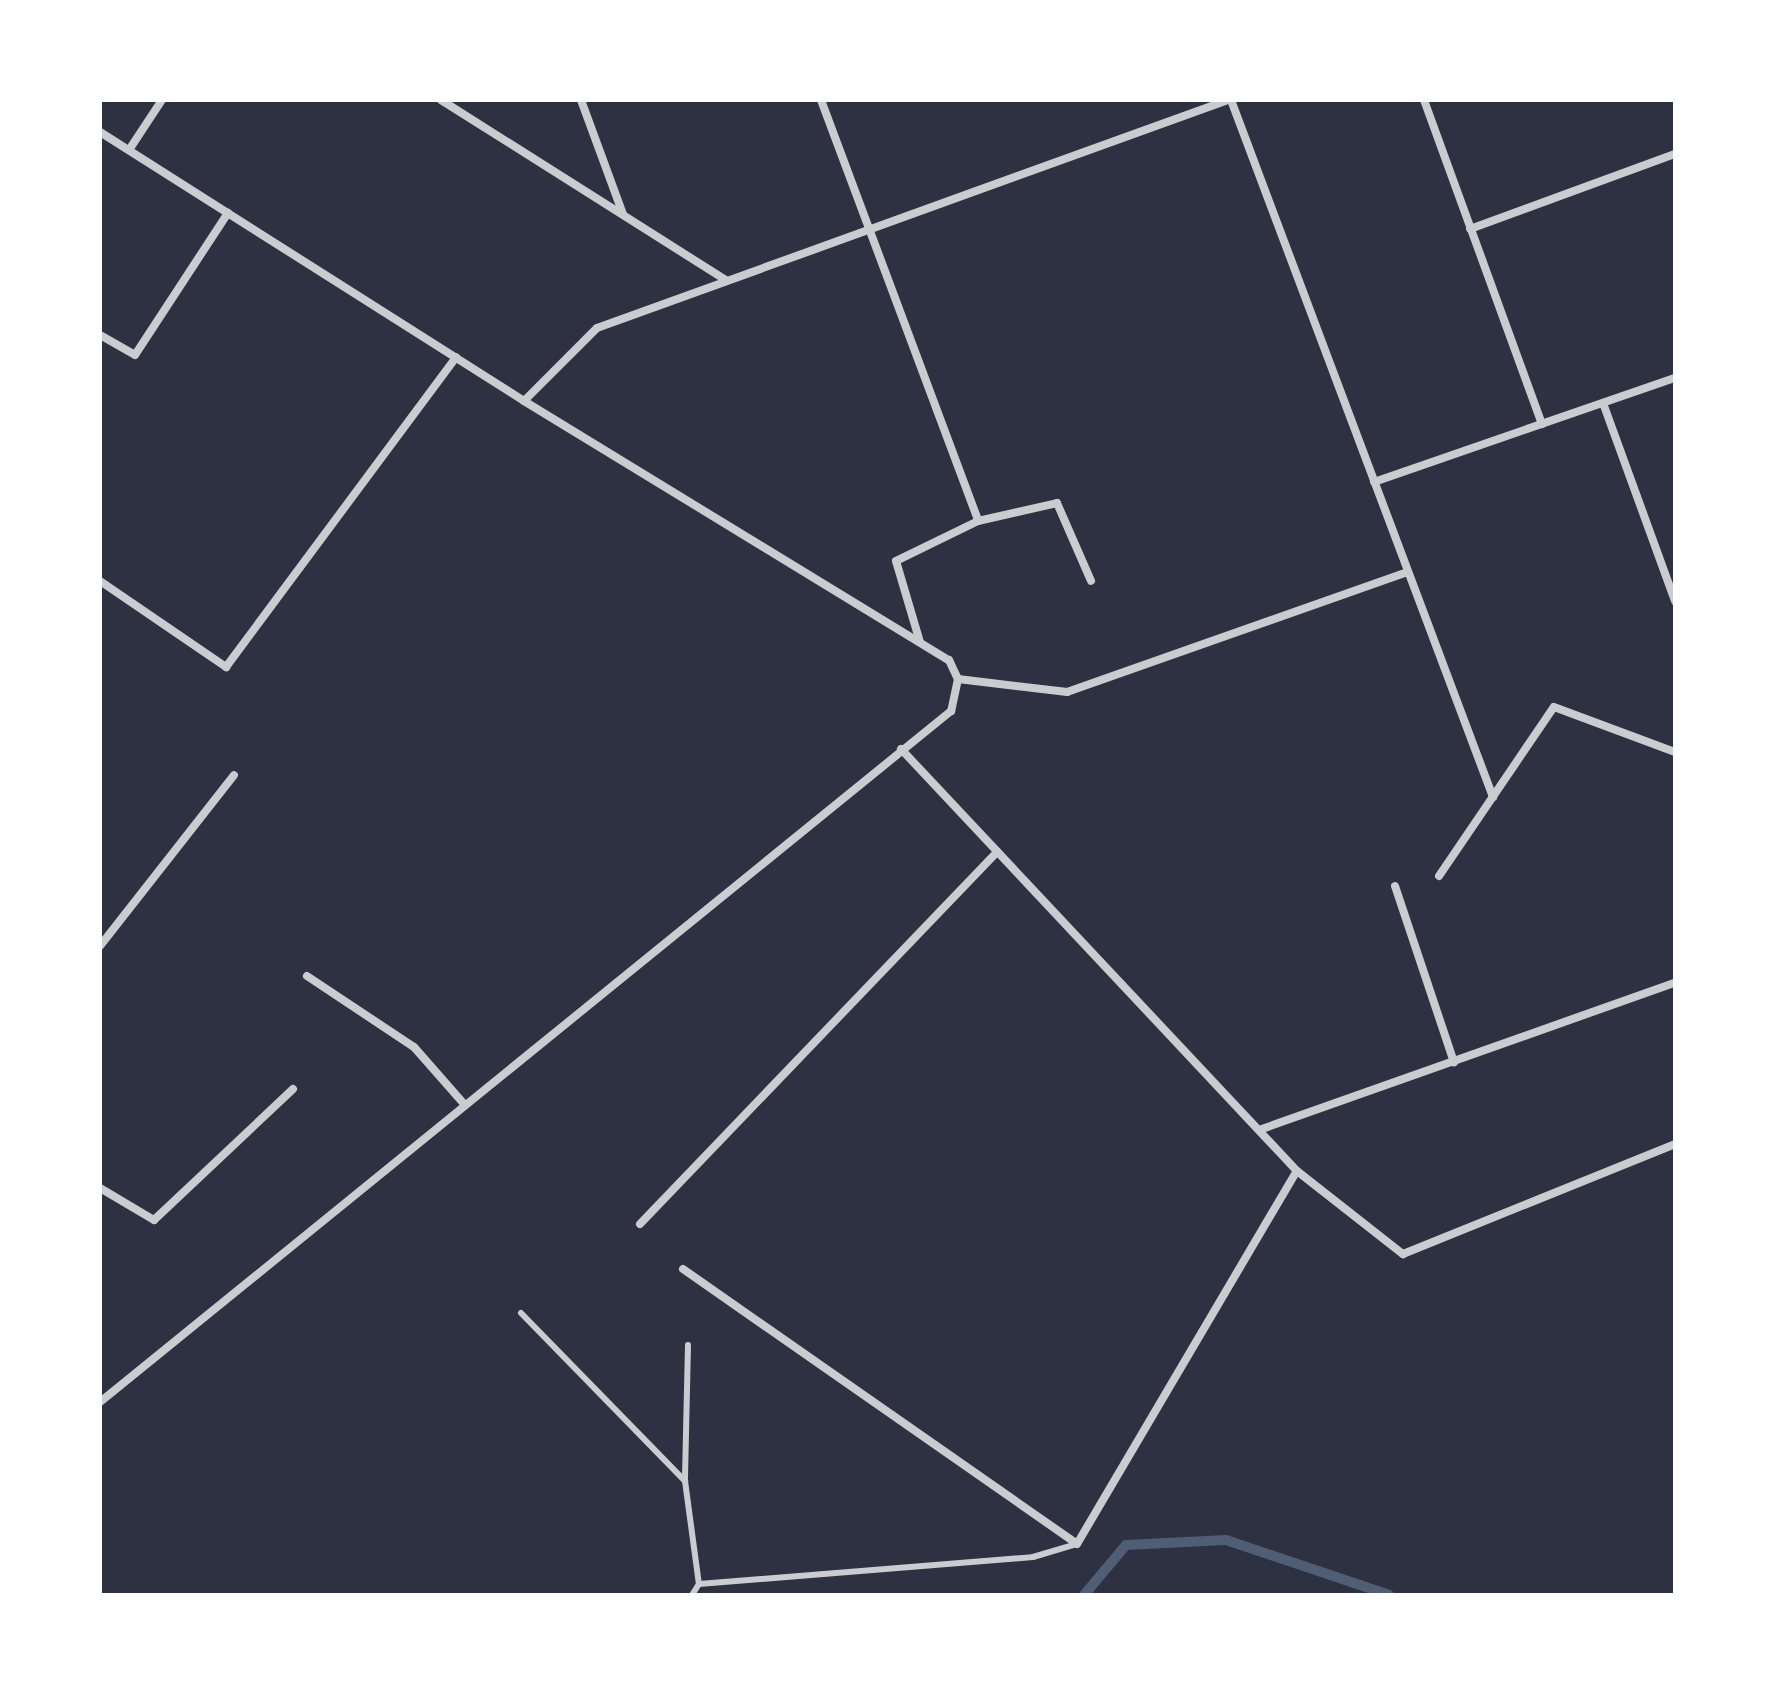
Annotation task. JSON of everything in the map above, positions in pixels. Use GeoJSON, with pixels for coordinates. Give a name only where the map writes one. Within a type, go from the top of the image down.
{"type":"FeatureCollection","features":[{"type":"Feature","properties":{"kind":"street"},"geometry":{"type":"LineString","coordinates":[[129,150],[162,100]]}},
{"type":"Feature","properties":{"kind":"street"},"geometry":{"type":"LineString","coordinates":[[441,100],[727,281]]}},
{"type":"Feature","properties":{"kind":"street"},"geometry":{"type":"LineString","coordinates":[[581,100],[623,215]]}},
{"type":"Feature","properties":{"kind":"street"},"geometry":{"type":"LineString","coordinates":[[821,100],[978,521]]}},
{"type":"Feature","properties":{"kind":"street"},"geometry":{"type":"LineString","coordinates":[[524,401],[597,328],[867,227],[1229,100],[1493,797]]}},
{"type":"Feature","properties":{"kind":"street"},"geometry":{"type":"LineString","coordinates":[[1424,100],[1542,424]]}},
{"type":"Feature","properties":{"kind":"street"},"geometry":{"type":"LineString","coordinates":[[100,132],[524,401],[949,660],[958,679],[951,711],[100,1402]]}},
{"type":"Feature","properties":{"kind":"street"},"geometry":{"type":"LineString","coordinates":[[1470,229],[1675,154]]}},
{"type":"Feature","properties":{"kind":"street"},"geometry":{"type":"LineString","coordinates":[[100,335],[135,355],[228,213]]}},
{"type":"Feature","properties":{"kind":"street"},"geometry":{"type":"LineString","coordinates":[[100,581],[226,667],[456,357]]}},
{"type":"Feature","properties":{"kind":"street"},"geometry":{"type":"LineString","coordinates":[[1374,482],[1675,378]]}},
{"type":"Feature","properties":{"kind":"street"},"geometry":{"type":"LineString","coordinates":[[1603,403],[1675,601]]}},
{"type":"Feature","properties":{"kind":"street"},"geometry":{"type":"LineString","coordinates":[[920,642],[896,561],[978,521],[1057,503],[1091,581]]}},
{"type":"Feature","properties":{"kind":"street"},"geometry":{"type":"LineString","coordinates":[[958,679],[1067,692],[1408,572]]}},
{"type":"Feature","properties":{"kind":"street"},"geometry":{"type":"LineString","coordinates":[[1439,876],[1554,707],[1675,752]]}},
{"type":"Feature","properties":{"kind":"street"},"geometry":{"type":"LineString","coordinates":[[901,749],[1297,1171],[1403,1254],[1675,1144]]}},
{"type":"Feature","properties":{"kind":"street"},"geometry":{"type":"LineString","coordinates":[[100,946],[234,775]]}},
{"type":"Feature","properties":{"kind":"street"},"geometry":{"type":"LineString","coordinates":[[640,1224],[997,852]]}},
{"type":"Feature","properties":{"kind":"street"},"geometry":{"type":"LineString","coordinates":[[1395,886],[1454,1062]]}},
{"type":"Feature","properties":{"kind":"street"},"geometry":{"type":"LineString","coordinates":[[307,976],[414,1047],[465,1105]]}},
{"type":"Feature","properties":{"kind":"street"},"geometry":{"type":"LineString","coordinates":[[1259,1130],[1675,983]]}},
{"type":"Feature","properties":{"kind":"street"},"geometry":{"type":"LineString","coordinates":[[100,1188],[154,1220],[293,1089]]}},
{"type":"Feature","properties":{"kind":"street"},"geometry":{"type":"LineString","coordinates":[[683,1269],[1077,1544],[1297,1171]]}},
{"type":"Feature","properties":{"kind":"lane"},"geometry":{"type":"LineString","coordinates":[[521,1313],[685,1481]]}},
{"type":"Feature","properties":{"kind":"lane"},"geometry":{"type":"LineString","coordinates":[[688,1345],[685,1481],[699,1584],[692,1595]]}},
{"type":"Feature","properties":{"kind":"lane"},"geometry":{"type":"LineString","coordinates":[[699,1584],[1033,1557],[1077,1544]]}},
{"type":"Feature","properties":{"kind":"waterway"},"geometry":{"type":"LineString","coordinates":[[1084,1595],[1126,1545],[1226,1540],[1389,1595]]}}]}
